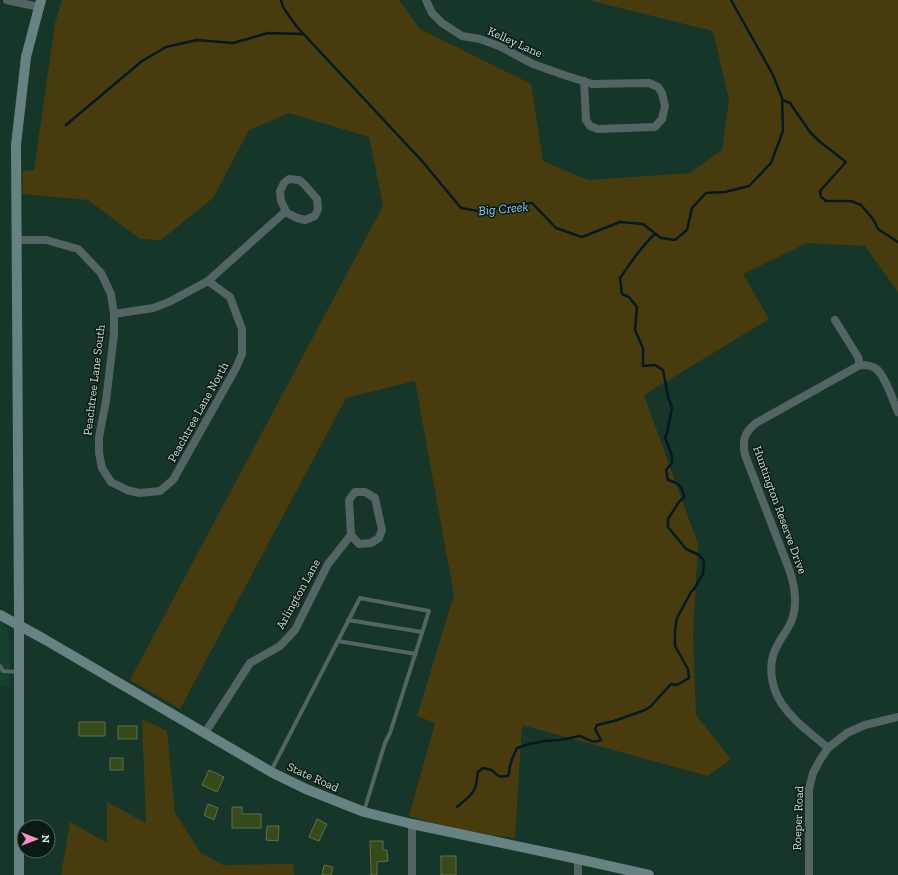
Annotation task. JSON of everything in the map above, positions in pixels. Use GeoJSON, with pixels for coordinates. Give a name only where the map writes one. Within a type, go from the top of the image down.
{"type":"FeatureCollection","features":[{"type":"Feature","properties":{"kind":"street"},"geometry":{"type":"LineString","coordinates":[[7,0],[40,3],[26,57],[17,137],[19,875]]}},
{"type":"Feature","properties":{"kind":"street","name":"Kelley Lane"},"geometry":{"type":"LineString","coordinates":[[426,0],[432,13],[442,23],[462,36],[480,39],[499,46],[533,64],[584,81],[592,84],[650,83],[658,87],[662,94],[665,106],[662,119],[655,127],[598,129],[590,126],[586,120],[584,81]]}},
{"type":"Feature","properties":{"kind":"street"},"geometry":{"type":"LineString","coordinates":[[289,180],[299,180],[317,198],[318,209],[315,216],[305,220],[297,218],[286,211],[281,201],[280,191],[284,183],[289,180]]}},
{"type":"Feature","properties":{"kind":"street"},"geometry":{"type":"LineString","coordinates":[[114,314],[153,308],[169,302],[208,281],[286,211]]}},
{"type":"Feature","properties":{"kind":"street","name":"Peachtree Lane South"},"geometry":{"type":"LineString","coordinates":[[17,240],[46,240],[78,249],[101,273],[111,294],[114,314],[114,334],[106,402],[99,437],[99,453],[102,468],[111,482],[127,490],[138,493]]}},
{"type":"Feature","properties":{"kind":"street","name":"Peachtree Lane North"},"geometry":{"type":"LineString","coordinates":[[138,493],[160,491],[173,480],[236,368],[242,354],[242,329],[230,297],[208,281]]}},
{"type":"Feature","properties":{"kind":"street"},"geometry":{"type":"LineString","coordinates":[[835,320],[858,357],[860,365],[868,365],[876,368],[883,375],[898,412]]}},
{"type":"Feature","properties":{"kind":"street","name":"Huntington Reserve Drive"},"geometry":{"type":"LineString","coordinates":[[828,748],[795,720],[788,712],[781,703],[773,683],[771,673],[773,655],[790,622],[794,608],[793,579],[743,448],[746,434],[756,423],[860,365]]}},
{"type":"Feature","properties":{"kind":"street"},"geometry":{"type":"LineString","coordinates":[[355,492],[365,492],[375,498],[382,530],[379,538],[371,543],[359,544],[351,535],[349,500],[355,492]]}},
{"type":"Feature","properties":{"kind":"street","name":"Arlington Lane"},"geometry":{"type":"LineString","coordinates":[[205,733],[250,663],[280,646],[295,630],[328,564],[351,535]]}},
{"type":"Feature","properties":{"kind":"street","name":"State Road"},"geometry":{"type":"LineString","coordinates":[[0,615],[271,771],[306,789],[364,812],[412,824],[649,875]]}},
{"type":"Feature","properties":{"kind":"street","name":"Roeper Road"},"geometry":{"type":"LineString","coordinates":[[809,875],[809,789],[813,773],[828,748],[846,733],[866,725],[898,716]]}},
{"type":"Feature","properties":{"kind":"street"},"geometry":{"type":"LineString","coordinates":[[412,824],[412,875]]}},
{"type":"Feature","properties":{"kind":"street"},"geometry":{"type":"LineString","coordinates":[[578,859],[578,875]]}},
{"type":"Feature","properties":{"kind":"lane"},"geometry":{"type":"LineString","coordinates":[[271,771],[360,598],[429,611],[390,733],[385,743],[364,812]]}},
{"type":"Feature","properties":{"kind":"lane"},"geometry":{"type":"LineString","coordinates":[[348,620],[422,632]]}},
{"type":"Feature","properties":{"kind":"lane"},"geometry":{"type":"LineString","coordinates":[[338,641],[416,654]]}},
{"type":"Feature","properties":{"kind":"lane"},"geometry":{"type":"LineString","coordinates":[[0,666],[3,671],[19,672]]}},
{"type":"Feature","properties":{"kind":"shaded area"},"geometry":{"type":"Polygon","coordinates":[[[62,0],[399,0],[420,29],[531,84],[543,161],[588,180],[690,173],[722,150],[729,100],[713,31],[588,0],[898,0],[898,292],[865,246],[807,243],[743,274],[769,319],[644,395],[698,544],[693,633],[696,715],[731,759],[708,776],[522,725],[515,838],[460,831],[409,816],[435,723],[417,716],[454,595],[415,381],[346,398],[180,709],[130,680],[383,206],[369,137],[289,113],[249,130],[213,198],[161,240],[140,239],[88,200],[22,194],[23,171],[34,170],[55,23],[62,0]]]}},
{"type":"Feature","properties":{"kind":"shaded area"},"geometry":{"type":"Polygon","coordinates":[[[0,621],[8,629],[10,663],[9,686],[0,686],[0,621]]]}},
{"type":"Feature","properties":{"kind":"shaded area"},"geometry":{"type":"Polygon","coordinates":[[[142,719],[167,731],[175,813],[201,853],[223,865],[293,864],[294,875],[61,875],[70,822],[107,843],[107,802],[146,823],[142,719]]]}},
{"type":"Feature","properties":{"kind":"building"},"geometry":{"type":"Polygon","coordinates":[[[79,722],[105,722],[105,736],[79,736],[79,722]]]}},
{"type":"Feature","properties":{"kind":"building"},"geometry":{"type":"Polygon","coordinates":[[[118,726],[137,726],[137,739],[118,739],[118,726]]]}},
{"type":"Feature","properties":{"kind":"building"},"geometry":{"type":"Polygon","coordinates":[[[110,758],[123,758],[123,770],[110,770],[110,758]]]}},
{"type":"Feature","properties":{"kind":"building"},"geometry":{"type":"Polygon","coordinates":[[[209,770],[224,777],[217,792],[202,785],[209,770]]]}},
{"type":"Feature","properties":{"kind":"building"},"geometry":{"type":"Polygon","coordinates":[[[208,804],[218,808],[214,820],[204,815],[208,804]]]}},
{"type":"Feature","properties":{"kind":"building"},"geometry":{"type":"Polygon","coordinates":[[[232,807],[242,807],[242,814],[261,814],[261,828],[232,828],[232,807]]]}},
{"type":"Feature","properties":{"kind":"building"},"geometry":{"type":"Polygon","coordinates":[[[317,819],[327,824],[319,841],[309,837],[317,819]]]}},
{"type":"Feature","properties":{"kind":"building"},"geometry":{"type":"Polygon","coordinates":[[[267,826],[279,826],[278,841],[266,840],[267,826]]]}},
{"type":"Feature","properties":{"kind":"building"},"geometry":{"type":"Polygon","coordinates":[[[370,841],[383,841],[383,850],[387,850],[388,861],[377,862],[377,875],[371,875],[370,841]]]}},
{"type":"Feature","properties":{"kind":"building"},"geometry":{"type":"Polygon","coordinates":[[[441,856],[456,856],[456,875],[441,875],[441,856]]]}},
{"type":"Feature","properties":{"kind":"building"},"geometry":{"type":"Polygon","coordinates":[[[324,865],[333,867],[331,875],[322,875],[324,865]]]}},
{"type":"Feature","properties":{"kind":"waterway","name":"Big Creek"},"geometry":{"type":"LineString","coordinates":[[281,0],[283,7],[297,27],[422,161],[461,208],[484,212],[511,205],[532,203],[556,228],[582,237],[620,222],[643,224],[661,238],[675,240],[687,230],[692,208],[706,193],[725,192],[749,186],[771,163],[783,131],[782,98],[773,75],[731,0]]}},
{"type":"Feature","properties":{"kind":"waterway"},"geometry":{"type":"LineString","coordinates":[[66,125],[142,61],[166,47],[197,40],[233,43],[268,33],[303,34]]}},
{"type":"Feature","properties":{"kind":"waterway"},"geometry":{"type":"LineString","coordinates":[[782,100],[790,103],[810,132],[819,141],[846,162],[820,191],[821,197],[826,201],[851,201],[861,205],[873,219],[878,229],[898,242]]}},
{"type":"Feature","properties":{"kind":"waterway"},"geometry":{"type":"LineString","coordinates":[[457,807],[473,791],[476,785],[478,772],[483,768],[492,770],[499,776],[508,776],[511,761],[517,748],[529,744],[580,736],[593,741],[601,740],[595,729],[597,725],[614,721],[645,710],[651,706],[671,684],[677,685],[689,678],[688,669],[675,646],[675,631],[677,618],[703,574],[704,561],[699,555],[686,549],[668,527],[668,519],[684,497],[679,486],[675,482],[668,480],[666,470],[672,463],[672,456],[665,437],[672,408],[663,370],[655,365],[643,366],[643,348],[635,330],[637,307],[629,297],[622,294],[620,278],[641,249],[655,234]]}}]}
